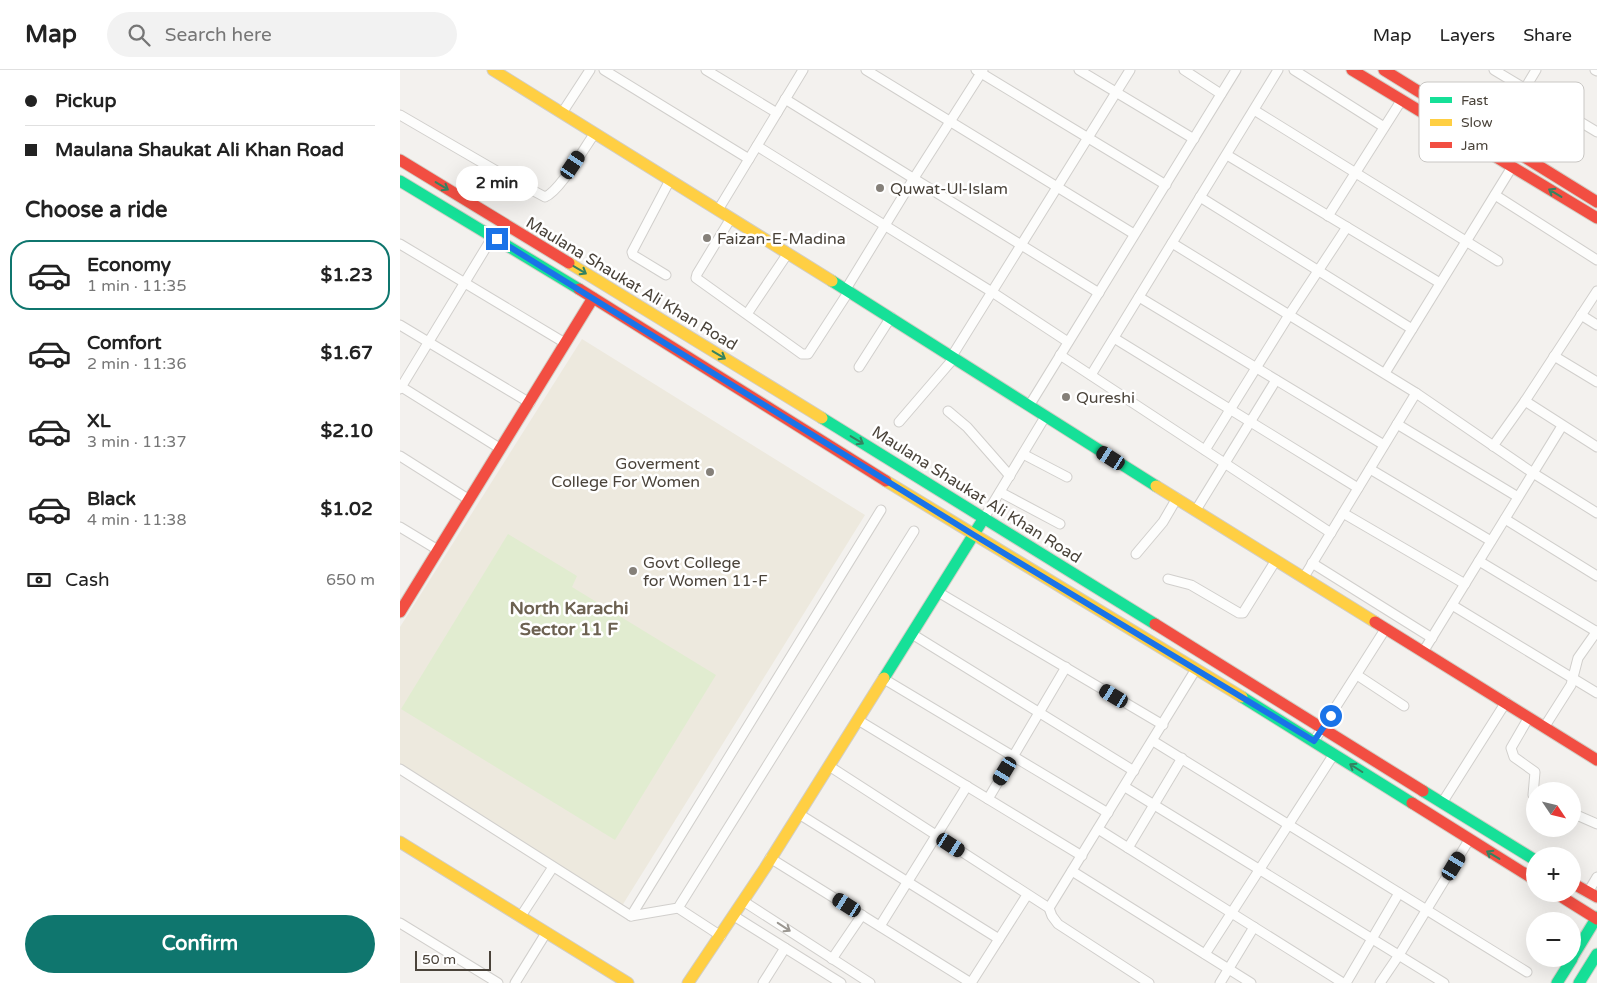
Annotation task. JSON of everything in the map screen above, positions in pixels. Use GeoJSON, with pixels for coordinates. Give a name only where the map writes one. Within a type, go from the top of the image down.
{"type":"FeatureCollection","features":[{"type":"Feature","properties":{"kind":"street"},"geometry":{"type":"LineString","coordinates":[[493,70],[891,317],[1045,417],[1597,760]]}},
{"type":"Feature","properties":{"kind":"street"},"geometry":{"type":"LineString","coordinates":[[562,113],[590,70]]}},
{"type":"Feature","properties":{"kind":"street"},"geometry":{"type":"LineString","coordinates":[[604,70],[749,159]]}},
{"type":"Feature","properties":{"kind":"street"},"geometry":{"type":"LineString","coordinates":[[706,70],[777,113]]}},
{"type":"Feature","properties":{"kind":"street"},"geometry":{"type":"LineString","coordinates":[[718,210],[803,70]]}},
{"type":"Feature","properties":{"kind":"street"},"geometry":{"type":"LineString","coordinates":[[866,70],[1134,234]]}},
{"type":"Feature","properties":{"kind":"street"},"geometry":{"type":"LineString","coordinates":[[1079,70],[1194,139]]}},
{"type":"Feature","properties":{"kind":"street"},"geometry":{"type":"LineString","coordinates":[[899,422],[953,357],[1130,70]]}},
{"type":"Feature","properties":{"kind":"street"},"geometry":{"type":"LineString","coordinates":[[1184,70],[1221,94]]}},
{"type":"Feature","properties":{"kind":"street"},"geometry":{"type":"LineString","coordinates":[[1029,406],[1236,70]]}},
{"type":"Feature","properties":{"kind":"street"},"geometry":{"type":"LineString","coordinates":[[1091,375],[1278,70]]}},
{"type":"Feature","properties":{"kind":"street"},"geometry":{"type":"LineString","coordinates":[[1294,70],[1384,127]]}},
{"type":"Feature","properties":{"kind":"street"},"geometry":{"type":"LineString","coordinates":[[1352,70],[1419,112]]}},
{"type":"Feature","properties":{"kind":"street"},"geometry":{"type":"LineString","coordinates":[[1384,70],[1419,92]]}},
{"type":"Feature","properties":{"kind":"street"},"geometry":{"type":"LineString","coordinates":[[1494,70],[1514,82]]}},
{"type":"Feature","properties":{"kind":"street"},"geometry":{"type":"LineString","coordinates":[[1529,82],[1536,70]]}},
{"type":"Feature","properties":{"kind":"street"},"geometry":{"type":"LineString","coordinates":[[731,218],[696,276],[698,280],[806,355],[848,290],[914,178],[951,122],[980,71],[1166,185]]}},
{"type":"Feature","properties":{"kind":"street"},"geometry":{"type":"LineString","coordinates":[[785,99],[1099,293]]}},
{"type":"Feature","properties":{"kind":"street"},"geometry":{"type":"LineString","coordinates":[[1328,216],[1401,101]]}},
{"type":"Feature","properties":{"kind":"street"},"geometry":{"type":"LineString","coordinates":[[1254,110],[1498,261]]}},
{"type":"Feature","properties":{"kind":"street"},"geometry":{"type":"LineString","coordinates":[[400,115],[540,196],[545,197],[562,181],[595,133]]}},
{"type":"Feature","properties":{"kind":"street"},"geometry":{"type":"LineString","coordinates":[[1584,124],[1597,132]]}},
{"type":"Feature","properties":{"kind":"street"},"geometry":{"type":"LineString","coordinates":[[757,146],[992,292],[1068,342]]}},
{"type":"Feature","properties":{"kind":"street"},"geometry":{"type":"LineString","coordinates":[[1226,155],[1440,283]]}},
{"type":"Feature","properties":{"kind":"street","name":"Maulana Shaukat Ali Khan Road"},"geometry":{"type":"LineString","coordinates":[[400,160],[984,518],[1526,854]]}},
{"type":"Feature","properties":{"kind":"street"},"geometry":{"type":"LineString","coordinates":[[1504,162],[1597,218]]}},
{"type":"Feature","properties":{"kind":"street"},"geometry":{"type":"LineString","coordinates":[[1531,162],[1597,202]]}},
{"type":"Feature","properties":{"kind":"street"},"geometry":{"type":"LineString","coordinates":[[1385,374],[1512,167]]}},
{"type":"Feature","properties":{"kind":"street"},"geometry":{"type":"LineString","coordinates":[[666,274],[633,255],[632,252],[670,180]]}},
{"type":"Feature","properties":{"kind":"street","name":"Maulana Shaukat Ali Khan Road"},"geometry":{"type":"LineString","coordinates":[[400,181],[493,236],[974,535],[1314,741],[1526,875]]}},
{"type":"Feature","properties":{"kind":"street"},"geometry":{"type":"LineString","coordinates":[[1495,195],[1597,260]]}},
{"type":"Feature","properties":{"kind":"street"},"geometry":{"type":"LineString","coordinates":[[1200,197],[1412,329]]}},
{"type":"Feature","properties":{"kind":"street"},"geometry":{"type":"LineString","coordinates":[[1205,450],[1289,315],[1347,227]]}},
{"type":"Feature","properties":{"kind":"street"},"geometry":{"type":"LineString","coordinates":[[493,236],[400,387],[501,448]]}},
{"type":"Feature","properties":{"kind":"street"},"geometry":{"type":"LineString","coordinates":[[1172,243],[1416,393],[1533,474],[1597,513]]}},
{"type":"Feature","properties":{"kind":"street"},"geometry":{"type":"LineString","coordinates":[[400,244],[565,343]]}},
{"type":"Feature","properties":{"kind":"street"},"geometry":{"type":"LineString","coordinates":[[747,314],[788,253]]}},
{"type":"Feature","properties":{"kind":"street"},"geometry":{"type":"LineString","coordinates":[[1493,446],[1525,401],[1597,290]]}},
{"type":"Feature","properties":{"kind":"street"},"geometry":{"type":"LineString","coordinates":[[1139,297],[1384,445]]}},
{"type":"Feature","properties":{"kind":"street"},"geometry":{"type":"LineString","coordinates":[[402,606],[530,403],[593,298]]}},
{"type":"Feature","properties":{"kind":"street"},"geometry":{"type":"LineString","coordinates":[[1581,315],[1597,325]]}},
{"type":"Feature","properties":{"kind":"street"},"geometry":{"type":"LineString","coordinates":[[859,367],[891,317]]}},
{"type":"Feature","properties":{"kind":"street"},"geometry":{"type":"LineString","coordinates":[[400,325],[530,403]]}},
{"type":"Feature","properties":{"kind":"street"},"geometry":{"type":"LineString","coordinates":[[1114,338],[1358,488]]}},
{"type":"Feature","properties":{"kind":"street"},"geometry":{"type":"LineString","coordinates":[[1060,355],[1331,533]]}},
{"type":"Feature","properties":{"kind":"street"},"geometry":{"type":"LineString","coordinates":[[1554,356],[1597,382]]}},
{"type":"Feature","properties":{"kind":"street"},"geometry":{"type":"LineString","coordinates":[[1196,510],[1276,380]]}},
{"type":"Feature","properties":{"kind":"street"},"geometry":{"type":"LineString","coordinates":[[1304,577],[1416,393]]}},
{"type":"Feature","properties":{"kind":"street"},"geometry":{"type":"LineString","coordinates":[[1525,401],[1597,447]]}},
{"type":"Feature","properties":{"kind":"street"},"geometry":{"type":"LineString","coordinates":[[948,411],[967,427],[1010,476]]}},
{"type":"Feature","properties":{"kind":"street"},"geometry":{"type":"LineString","coordinates":[[688,983],[721,936],[799,814],[974,535],[1045,417]]}},
{"type":"Feature","properties":{"kind":"street"},"geometry":{"type":"LineString","coordinates":[[1397,424],[1518,497]]}},
{"type":"Feature","properties":{"kind":"street"},"geometry":{"type":"LineString","coordinates":[[1423,652],[1562,426]]}},
{"type":"Feature","properties":{"kind":"street"},"geometry":{"type":"LineString","coordinates":[[1023,454],[1067,477]]}},
{"type":"Feature","properties":{"kind":"street"},"geometry":{"type":"LineString","coordinates":[[400,456],[468,500]]}},
{"type":"Feature","properties":{"kind":"street"},"geometry":{"type":"LineString","coordinates":[[1370,469],[1491,541]]}},
{"type":"Feature","properties":{"kind":"street"},"geometry":{"type":"LineString","coordinates":[[1000,492],[1060,524]]}},
{"type":"Feature","properties":{"kind":"street"},"geometry":{"type":"LineString","coordinates":[[1136,554],[1163,522],[1177,498]]}},
{"type":"Feature","properties":{"kind":"street"},"geometry":{"type":"LineString","coordinates":[[631,916],[881,510]]}},
{"type":"Feature","properties":{"kind":"street"},"geometry":{"type":"LineString","coordinates":[[1343,514],[1465,584]]}},
{"type":"Feature","properties":{"kind":"street"},"geometry":{"type":"LineString","coordinates":[[1505,518],[1597,576]]}},
{"type":"Feature","properties":{"kind":"street"},"geometry":{"type":"LineString","coordinates":[[400,527],[438,550]]}},
{"type":"Feature","properties":{"kind":"street"},"geometry":{"type":"LineString","coordinates":[[678,908],[914,531]]}},
{"type":"Feature","properties":{"kind":"street"},"geometry":{"type":"LineString","coordinates":[[1168,579],[1191,585],[1239,613],[1243,613],[1276,560]]}},
{"type":"Feature","properties":{"kind":"street"},"geometry":{"type":"LineString","coordinates":[[1479,561],[1597,632],[1578,658],[1574,679],[1545,726]]}},
{"type":"Feature","properties":{"kind":"street"},"geometry":{"type":"LineString","coordinates":[[1312,563],[1432,638]]}},
{"type":"Feature","properties":{"kind":"street"},"geometry":{"type":"LineString","coordinates":[[938,592],[1163,725]]}},
{"type":"Feature","properties":{"kind":"street"},"geometry":{"type":"LineString","coordinates":[[1452,605],[1597,693]]}},
{"type":"Feature","properties":{"kind":"street"},"geometry":{"type":"LineString","coordinates":[[1314,741],[1323,730],[1386,628]]}},
{"type":"Feature","properties":{"kind":"street"},"geometry":{"type":"LineString","coordinates":[[912,634],[1134,771]]}},
{"type":"Feature","properties":{"kind":"street"},"geometry":{"type":"LineString","coordinates":[[988,799],[1066,667]]}},
{"type":"Feature","properties":{"kind":"street"},"geometry":{"type":"LineString","coordinates":[[1149,983],[1058,924],[1052,916],[1050,908],[1196,670]]}},
{"type":"Feature","properties":{"kind":"street"},"geometry":{"type":"LineString","coordinates":[[1357,675],[1404,706]]}},
{"type":"Feature","properties":{"kind":"street"},"geometry":{"type":"LineString","coordinates":[[884,679],[1108,813]]}},
{"type":"Feature","properties":{"kind":"street"},"geometry":{"type":"LineString","coordinates":[[1442,803],[1506,702]]}},
{"type":"Feature","properties":{"kind":"street"},"geometry":{"type":"LineString","coordinates":[[1529,717],[1511,748],[1514,757],[1535,772],[1534,782]]}},
{"type":"Feature","properties":{"kind":"street"},"geometry":{"type":"LineString","coordinates":[[858,720],[1082,856]]}},
{"type":"Feature","properties":{"kind":"street"},"geometry":{"type":"LineString","coordinates":[[1153,741],[1527,972]]}},
{"type":"Feature","properties":{"kind":"street"},"geometry":{"type":"LineString","coordinates":[[1205,954],[1334,754]]}},
{"type":"Feature","properties":{"kind":"street"},"geometry":{"type":"LineString","coordinates":[[1128,848],[1182,758]]}},
{"type":"Feature","properties":{"kind":"street"},"geometry":{"type":"LineString","coordinates":[[829,766],[1050,908]]}},
{"type":"Feature","properties":{"kind":"street"},"geometry":{"type":"LineString","coordinates":[[400,769],[631,916],[678,908],[721,936]]}},
{"type":"Feature","properties":{"kind":"street"},"geometry":{"type":"LineString","coordinates":[[880,926],[967,786]]}},
{"type":"Feature","properties":{"kind":"street"},"geometry":{"type":"LineString","coordinates":[[1125,787],[1444,983]]}},
{"type":"Feature","properties":{"kind":"street"},"geometry":{"type":"LineString","coordinates":[[799,814],[998,939]]}},
{"type":"Feature","properties":{"kind":"street"},"geometry":{"type":"LineString","coordinates":[[1581,817],[1597,824]]}},
{"type":"Feature","properties":{"kind":"street"},"geometry":{"type":"LineString","coordinates":[[1098,829],[1345,983],[1399,893]]}},
{"type":"Feature","properties":{"kind":"street"},"geometry":{"type":"LineString","coordinates":[[1380,983],[1469,840]]}},
{"type":"Feature","properties":{"kind":"street"},"geometry":{"type":"LineString","coordinates":[[400,842],[628,983]]}},
{"type":"Feature","properties":{"kind":"street"},"geometry":{"type":"LineString","coordinates":[[770,858],[971,983],[1027,895]]}},
{"type":"Feature","properties":{"kind":"street"},"geometry":{"type":"LineString","coordinates":[[521,916],[553,867]]}},
{"type":"Feature","properties":{"kind":"street"},"geometry":{"type":"LineString","coordinates":[[1072,871],[1251,983]]}},
{"type":"Feature","properties":{"kind":"street"},"geometry":{"type":"LineString","coordinates":[[1581,888],[1592,895],[1597,877]]}},
{"type":"Feature","properties":{"kind":"street"},"geometry":{"type":"LineString","coordinates":[[743,901],[870,983]]}},
{"type":"Feature","properties":{"kind":"street"},"geometry":{"type":"LineString","coordinates":[[1571,902],[1597,918],[1581,944]]}},
{"type":"Feature","properties":{"kind":"street"},"geometry":{"type":"LineString","coordinates":[[832,959],[862,915]]}},
{"type":"Feature","properties":{"kind":"street"},"geometry":{"type":"LineString","coordinates":[[734,916],[841,983]]}},
{"type":"Feature","properties":{"kind":"street"},"geometry":{"type":"LineString","coordinates":[[400,923],[498,983]]}},
{"type":"Feature","properties":{"kind":"street"},"geometry":{"type":"LineString","coordinates":[[1220,983],[1254,927]]}},
{"type":"Feature","properties":{"kind":"street"},"geometry":{"type":"LineString","coordinates":[[515,983],[546,933]]}},
{"type":"Feature","properties":{"kind":"street"},"geometry":{"type":"LineString","coordinates":[[763,983],[784,948]]}},
{"type":"Feature","properties":{"kind":"street"},"geometry":{"type":"LineString","coordinates":[[1579,983],[1597,954]]}},
{"type":"Feature","properties":{"kind":"street"},"geometry":{"type":"LineString","coordinates":[[1557,983],[1567,967]]}},
{"type":"Feature","properties":{"kind":"shaded area","name":"Govt College for Women 11-F"},"geometry":{"type":"Polygon","coordinates":[[[582,339],[865,515],[620,909],[400,769],[400,627],[582,339]]]}},
{"type":"Feature","properties":{"kind":"green space"},"geometry":{"type":"Polygon","coordinates":[[[508,534],[577,576],[572,587],[716,675],[615,840],[401,709],[508,534]]]}},
{"type":"Feature","properties":{"kind":"traffic: fast"},"geometry":{"type":"LineString","coordinates":[[400,181],[579,289]]}},
{"type":"Feature","properties":{"kind":"traffic: fast"},"geometry":{"type":"LineString","coordinates":[[832,281],[1156,486]]}},
{"type":"Feature","properties":{"kind":"traffic: fast"},"geometry":{"type":"LineString","coordinates":[[822,418],[1155,624]]}},
{"type":"Feature","properties":{"kind":"traffic: fast"},"geometry":{"type":"LineString","coordinates":[[884,678],[984,518]]}},
{"type":"Feature","properties":{"kind":"traffic: fast"},"geometry":{"type":"LineString","coordinates":[[1242,697],[1412,803]]}},
{"type":"Feature","properties":{"kind":"traffic: fast"},"geometry":{"type":"LineString","coordinates":[[1423,791],[1526,854]]}},
{"type":"Feature","properties":{"kind":"traffic: fast"},"geometry":{"type":"LineString","coordinates":[[1581,943],[1597,917]]}},
{"type":"Feature","properties":{"kind":"traffic: fast"},"geometry":{"type":"LineString","coordinates":[[1579,983],[1597,954]]}},
{"type":"Feature","properties":{"kind":"traffic: fast"},"geometry":{"type":"LineString","coordinates":[[1557,983],[1567,967]]}},
{"type":"Feature","properties":{"kind":"traffic: slow"},"geometry":{"type":"LineString","coordinates":[[493,70],[832,281]]}},
{"type":"Feature","properties":{"kind":"traffic: slow"},"geometry":{"type":"LineString","coordinates":[[569,263],[822,418]]}},
{"type":"Feature","properties":{"kind":"traffic: slow"},"geometry":{"type":"LineString","coordinates":[[886,481],[1242,697]]}},
{"type":"Feature","properties":{"kind":"traffic: slow"},"geometry":{"type":"LineString","coordinates":[[1156,486],[1375,622]]}},
{"type":"Feature","properties":{"kind":"traffic: slow"},"geometry":{"type":"LineString","coordinates":[[688,983],[765,868],[884,678]]}},
{"type":"Feature","properties":{"kind":"traffic: slow"},"geometry":{"type":"LineString","coordinates":[[400,842],[628,983]]}},
{"type":"Feature","properties":{"kind":"traffic: jam"},"geometry":{"type":"LineString","coordinates":[[1352,70],[1419,110]]}},
{"type":"Feature","properties":{"kind":"traffic: jam"},"geometry":{"type":"LineString","coordinates":[[1384,70],[1419,92]]}},
{"type":"Feature","properties":{"kind":"traffic: jam"},"geometry":{"type":"LineString","coordinates":[[400,160],[569,263]]}},
{"type":"Feature","properties":{"kind":"traffic: jam"},"geometry":{"type":"LineString","coordinates":[[1504,162],[1597,218]]}},
{"type":"Feature","properties":{"kind":"traffic: jam"},"geometry":{"type":"LineString","coordinates":[[1532,162],[1597,202]]}},
{"type":"Feature","properties":{"kind":"traffic: jam"},"geometry":{"type":"LineString","coordinates":[[579,289],[886,481]]}},
{"type":"Feature","properties":{"kind":"traffic: jam"},"geometry":{"type":"LineString","coordinates":[[400,612],[593,298]]}},
{"type":"Feature","properties":{"kind":"traffic: jam"},"geometry":{"type":"LineString","coordinates":[[1375,622],[1597,760]]}},
{"type":"Feature","properties":{"kind":"traffic: jam"},"geometry":{"type":"LineString","coordinates":[[1155,624],[1423,791]]}},
{"type":"Feature","properties":{"kind":"traffic: jam"},"geometry":{"type":"LineString","coordinates":[[1412,803],[1526,874]]}},
{"type":"Feature","properties":{"kind":"traffic: jam"},"geometry":{"type":"LineString","coordinates":[[1581,888],[1597,897]]}},
{"type":"Feature","properties":{"kind":"traffic: jam"},"geometry":{"type":"LineString","coordinates":[[1570,902],[1597,919]]}},
{"type":"Feature","properties":{"kind":"place","name":"Quwat-Ul-Islam"},"geometry":{"type":"Point","coordinates":[880,188]}},
{"type":"Feature","properties":{"kind":"place","name":"Faizan-E-Madina"},"geometry":{"type":"Point","coordinates":[707,238]}},
{"type":"Feature","properties":{"kind":"place","name":"Qureshi"},"geometry":{"type":"Point","coordinates":[1066,397]}},
{"type":"Feature","properties":{"kind":"place","name":"Goverment College For Women"},"geometry":{"type":"Point","coordinates":[710,472]}},
{"type":"Feature","properties":{"kind":"place","name":"Govt College for Women 11-F"},"geometry":{"type":"Point","coordinates":[633,571]}},
{"type":"Feature","properties":{"kind":"district","name":"North Karachi Sector 11 F"},"geometry":{"type":"Point","coordinates":[569,618]}},
{"type":"Feature","properties":{"kind":"route"},"geometry":{"type":"LineString","coordinates":[[497,239],[1073,596],[1314,741],[1331,716]]}}]}
